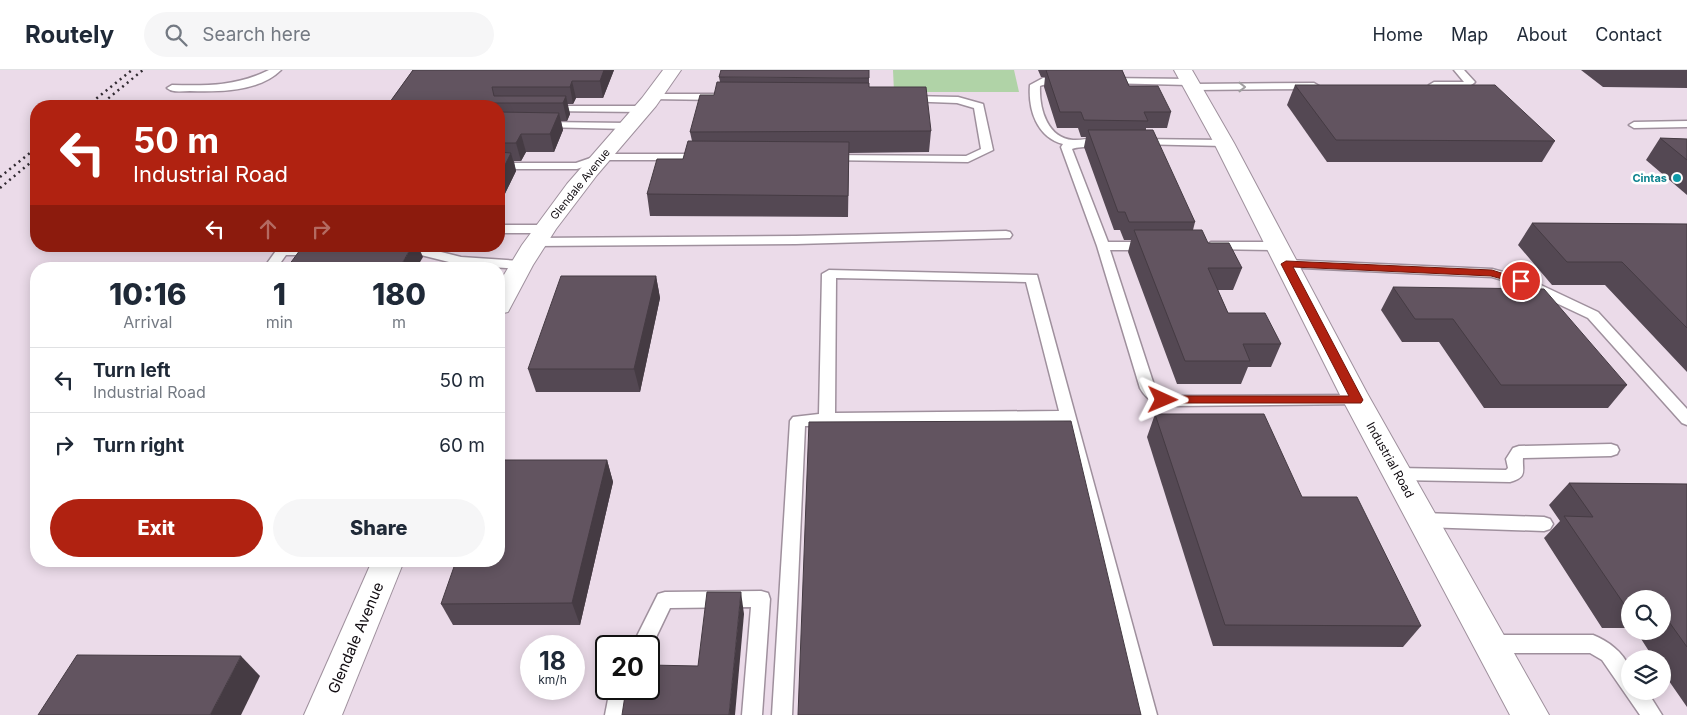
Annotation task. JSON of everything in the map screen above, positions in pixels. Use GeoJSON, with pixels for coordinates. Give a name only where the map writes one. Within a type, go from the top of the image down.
{"type":"FeatureCollection","features":[{"type":"Feature","properties":{"kind":"street","name":"Glendale Avenue"},"geometry":{"type":"LineString","coordinates":[[505,295],[539,235],[648,103],[672,70]]}},
{"type":"Feature","properties":{"kind":"street","name":"Industrial Road"},"geometry":{"type":"LineString","coordinates":[[1188,80],[1224,142],[1357,400],[1530,715]]}},
{"type":"Feature","properties":{"kind":"street","name":"Glendale Avenue"},"geometry":{"type":"LineString","coordinates":[[323,715],[385,567]]}},
{"type":"Feature","properties":{"kind":"lane"},"geometry":{"type":"LineString","coordinates":[[172,88],[223,89],[241,86],[276,70]]}},
{"type":"Feature","properties":{"kind":"lane"},"geometry":{"type":"LineString","coordinates":[[1428,85],[1467,85],[1470,82],[1459,70]]}},
{"type":"Feature","properties":{"kind":"lane"},"geometry":{"type":"LineString","coordinates":[[1092,81],[1188,80],[1320,86]]}},
{"type":"Feature","properties":{"kind":"lane"},"geometry":{"type":"LineString","coordinates":[[1073,81],[1043,81],[1035,85],[1034,94],[1045,129],[1052,136],[1071,144],[1224,142]]}},
{"type":"Feature","properties":{"kind":"lane"},"geometry":{"type":"LineString","coordinates":[[537,109],[729,97]]}},
{"type":"Feature","properties":{"kind":"lane"},"geometry":{"type":"LineString","coordinates":[[814,158],[968,159],[987,150],[979,106],[958,100],[892,98]]}},
{"type":"Feature","properties":{"kind":"lane"},"geometry":{"type":"LineString","coordinates":[[1634,125],[1687,124]]}},
{"type":"Feature","properties":{"kind":"lane"},"geometry":{"type":"LineString","coordinates":[[536,125],[628,126]]}},
{"type":"Feature","properties":{"kind":"lane"},"geometry":{"type":"LineString","coordinates":[[1071,144],[1066,147],[1103,246],[1147,388],[1153,396],[1163,400],[1177,401],[1357,400]]}},
{"type":"Feature","properties":{"kind":"lane"},"geometry":{"type":"LineString","coordinates":[[505,166],[577,166],[602,157],[714,157]]}},
{"type":"Feature","properties":{"kind":"lane"},"geometry":{"type":"LineString","coordinates":[[505,229],[539,235],[796,240],[1006,235]]}},
{"type":"Feature","properties":{"kind":"lane"},"geometry":{"type":"LineString","coordinates":[[1103,246],[1161,246]]}},
{"type":"Feature","properties":{"kind":"lane"},"geometry":{"type":"LineString","coordinates":[[1200,246],[1492,273],[1521,281],[1593,315],[1687,419]]}},
{"type":"Feature","properties":{"kind":"lane"},"geometry":{"type":"LineString","coordinates":[[274,262],[282,252]]}},
{"type":"Feature","properties":{"kind":"lane"},"geometry":{"type":"LineString","coordinates":[[425,252],[461,261],[476,262]]}},
{"type":"Feature","properties":{"kind":"lane"},"geometry":{"type":"LineString","coordinates":[[505,264],[521,265]]}},
{"type":"Feature","properties":{"kind":"lane"},"geometry":{"type":"LineString","coordinates":[[827,419],[828,274],[1032,278],[1147,715]]}},
{"type":"Feature","properties":{"kind":"lane"},"geometry":{"type":"LineString","coordinates":[[782,715],[798,421],[1069,416]]}},
{"type":"Feature","properties":{"kind":"lane"},"geometry":{"type":"LineString","coordinates":[[1398,474],[1510,476],[1517,470],[1514,459],[1519,452],[1611,450]]}},
{"type":"Feature","properties":{"kind":"lane"},"geometry":{"type":"LineString","coordinates":[[1423,520],[1544,524]]}},
{"type":"Feature","properties":{"kind":"lane"},"geometry":{"type":"LineString","coordinates":[[648,635],[665,600],[761,600],[752,715]]}},
{"type":"Feature","properties":{"kind":"lane"},"geometry":{"type":"LineString","coordinates":[[1491,644],[1593,644],[1609,654],[1621,671]]}},
{"type":"Feature","properties":{"kind":"lane"},"geometry":{"type":"LineString","coordinates":[[614,715],[617,700]]}},
{"type":"Feature","properties":{"kind":"lane"},"geometry":{"type":"LineString","coordinates":[[1641,700],[1652,715]]}},
{"type":"Feature","properties":{"kind":"green space"},"geometry":{"type":"Polygon","coordinates":[[[893,70],[1014,70],[1019,92],[894,92],[893,70]]]}},
{"type":"Feature","properties":{"kind":"building"},"geometry":{"type":"Polygon","coordinates":[[[413,70],[604,70],[600,81],[572,81],[570,87],[492,87],[494,96],[566,96],[563,103],[505,103],[505,100],[391,100],[413,70]]]}},
{"type":"Feature","properties":{"kind":"building"},"geometry":{"type":"Polygon","coordinates":[[[721,70],[869,70],[869,78],[719,77],[721,70]]]}},
{"type":"Feature","properties":{"kind":"building"},"geometry":{"type":"Polygon","coordinates":[[[1046,70],[1122,70],[1129,86],[1158,86],[1171,112],[1144,112],[1148,121],[1084,120],[1081,112],[1060,112],[1046,70]]]}},
{"type":"Feature","properties":{"kind":"building"},"geometry":{"type":"Polygon","coordinates":[[[717,82],[869,83],[869,87],[926,87],[931,131],[690,132],[700,95],[714,95],[717,82]]]}},
{"type":"Feature","properties":{"kind":"building"},"geometry":{"type":"Polygon","coordinates":[[[1295,85],[1495,85],[1555,141],[1336,140],[1295,85]]]}},
{"type":"Feature","properties":{"kind":"building"},"geometry":{"type":"Polygon","coordinates":[[[505,112],[559,113],[550,134],[521,134],[516,143],[505,143],[505,112]]]}},
{"type":"Feature","properties":{"kind":"building"},"geometry":{"type":"Polygon","coordinates":[[[1088,130],[1153,130],[1195,222],[1129,222],[1125,212],[1118,212],[1088,130]]]}},
{"type":"Feature","properties":{"kind":"building"},"geometry":{"type":"Polygon","coordinates":[[[1660,138],[1687,139],[1687,160],[1660,138]]]}},
{"type":"Feature","properties":{"kind":"building"},"geometry":{"type":"Polygon","coordinates":[[[688,141],[849,142],[848,196],[647,194],[657,159],[683,159],[688,141]]]}},
{"type":"Feature","properties":{"kind":"building"},"geometry":{"type":"Polygon","coordinates":[[[505,152],[511,153],[505,165],[505,152]]]}},
{"type":"Feature","properties":{"kind":"building"},"geometry":{"type":"Polygon","coordinates":[[[1532,223],[1687,224],[1687,328],[1622,262],[1567,262],[1532,223]]]}},
{"type":"Feature","properties":{"kind":"building"},"geometry":{"type":"Polygon","coordinates":[[[1134,230],[1202,230],[1208,243],[1229,243],[1242,268],[1208,268],[1228,313],[1265,313],[1281,344],[1243,344],[1250,361],[1185,361],[1134,230]]]}},
{"type":"Feature","properties":{"kind":"building"},"geometry":{"type":"Polygon","coordinates":[[[299,252],[409,252],[403,262],[291,262],[299,252]]]}},
{"type":"Feature","properties":{"kind":"building"},"geometry":{"type":"Polygon","coordinates":[[[561,276],[656,276],[634,369],[528,369],[561,276]]]}},
{"type":"Feature","properties":{"kind":"building"},"geometry":{"type":"Polygon","coordinates":[[[1393,287],[1544,289],[1627,385],[1501,385],[1453,319],[1415,319],[1393,287]]]}},
{"type":"Feature","properties":{"kind":"building"},"geometry":{"type":"Polygon","coordinates":[[[1155,414],[1264,414],[1302,497],[1357,497],[1421,626],[1225,625],[1155,414]]]}},
{"type":"Feature","properties":{"kind":"building"},"geometry":{"type":"Polygon","coordinates":[[[1071,421],[1141,715],[798,715],[809,422],[1071,421]]]}},
{"type":"Feature","properties":{"kind":"building"},"geometry":{"type":"Polygon","coordinates":[[[505,460],[607,460],[572,603],[441,604],[454,567],[505,567],[505,460]]]}},
{"type":"Feature","properties":{"kind":"building"},"geometry":{"type":"Polygon","coordinates":[[[1569,483],[1687,484],[1687,647],[1671,625],[1671,590],[1621,590],[1621,600],[1564,516],[1593,517],[1569,483]]]}},
{"type":"Feature","properties":{"kind":"building"},"geometry":{"type":"Polygon","coordinates":[[[707,592],[741,592],[729,715],[622,715],[624,700],[660,700],[660,665],[698,666],[707,592]]]}},
{"type":"Feature","properties":{"kind":"building"},"geometry":{"type":"Polygon","coordinates":[[[77,655],[241,656],[210,715],[38,715],[77,655]]]}},
{"type":"Feature","properties":{"kind":"railway"},"geometry":{"type":"LineString","coordinates":[[94,100],[132,70]]}},
{"type":"Feature","properties":{"kind":"railway"},"geometry":{"type":"LineString","coordinates":[[106,100],[143,70]]}},
{"type":"Feature","properties":{"kind":"railway"},"geometry":{"type":"LineString","coordinates":[[0,177],[30,153]]}},
{"type":"Feature","properties":{"kind":"railway"},"geometry":{"type":"LineString","coordinates":[[0,188],[30,163]]}},
{"type":"Feature","properties":{"kind":"place","name":"Cintas"},"geometry":{"type":"Point","coordinates":[1677,178]}},
{"type":"Feature","properties":{"kind":"route"},"geometry":{"type":"LineString","coordinates":[[1163,400],[1357,400],[1286,264],[1344,265],[1492,273],[1521,281]]}}]}
